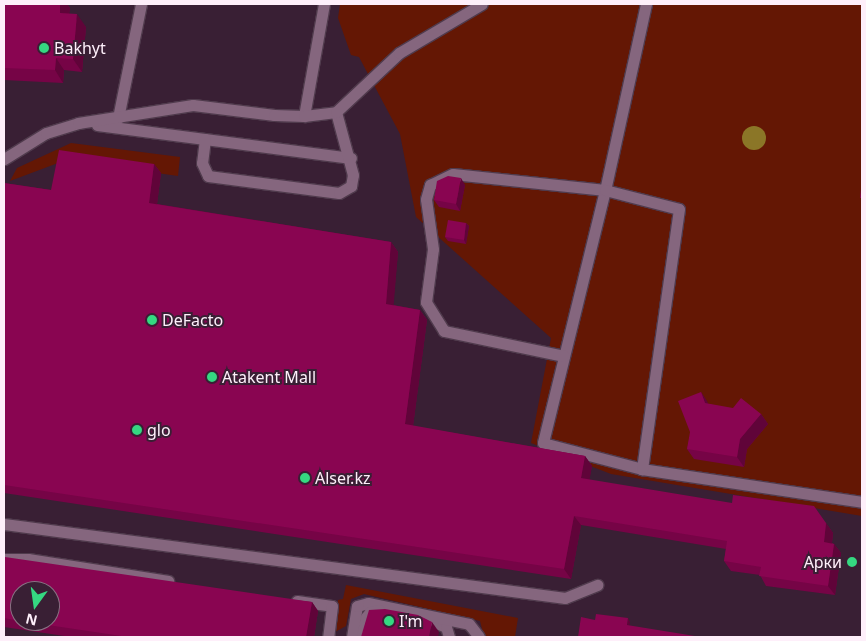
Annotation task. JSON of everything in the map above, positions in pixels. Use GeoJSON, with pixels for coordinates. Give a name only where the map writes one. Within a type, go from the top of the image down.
{"type":"FeatureCollection","features":[{"type":"Feature","properties":{"kind":"lane"},"geometry":{"type":"LineString","coordinates":[[118,118],[141,4]]}},
{"type":"Feature","properties":{"kind":"lane"},"geometry":{"type":"LineString","coordinates":[[304,116],[324,4]]}},
{"type":"Feature","properties":{"kind":"lane"},"geometry":{"type":"LineString","coordinates":[[4,159],[46,133],[78,123],[193,105],[304,116],[336,112],[399,53],[482,4]]}},
{"type":"Feature","properties":{"kind":"lane"},"geometry":{"type":"LineString","coordinates":[[646,4],[605,190],[543,443],[642,469],[862,502]]}},
{"type":"Feature","properties":{"kind":"lane"},"geometry":{"type":"LineString","coordinates":[[205,139],[202,169],[208,176],[339,193],[351,186],[351,158],[336,112]]}},
{"type":"Feature","properties":{"kind":"lane"},"geometry":{"type":"LineString","coordinates":[[78,123],[351,158]]}},
{"type":"Feature","properties":{"kind":"lane"},"geometry":{"type":"LineString","coordinates":[[564,356],[444,331],[426,302],[433,248],[426,199],[430,185],[453,174],[605,190],[679,209],[642,469]]}},
{"type":"Feature","properties":{"kind":"lane"},"geometry":{"type":"LineString","coordinates":[[4,524],[565,598],[598,585]]}},
{"type":"Feature","properties":{"kind":"lane"},"geometry":{"type":"LineString","coordinates":[[4,560],[28,559],[185,583]]}},
{"type":"Feature","properties":{"kind":"lane"},"geometry":{"type":"LineString","coordinates":[[283,598],[332,606],[328,637]]}},
{"type":"Feature","properties":{"kind":"lane"},"geometry":{"type":"LineString","coordinates":[[352,637],[357,606],[368,603],[469,624],[479,637]]}},
{"type":"Feature","properties":{"kind":"lane"},"geometry":{"type":"LineString","coordinates":[[362,637],[366,617],[377,610],[440,623],[446,626],[449,637]]}},
{"type":"Feature","properties":{"kind":"shaded area"},"geometry":{"type":"Polygon","coordinates":[[[340,4],[862,4],[862,516],[611,474],[531,443],[551,338],[416,217],[400,134],[359,57],[351,55],[338,18],[340,4]]]}},
{"type":"Feature","properties":{"kind":"shaded area"},"geometry":{"type":"Polygon","coordinates":[[[754,126],[759,127],[765,133],[765,143],[759,149],[754,150],[749,149],[743,143],[742,138],[743,133],[749,127],[754,126]]]}},
{"type":"Feature","properties":{"kind":"shaded area"},"geometry":{"type":"Polygon","coordinates":[[[71,143],[180,157],[178,176],[66,160],[10,181],[17,168],[71,143]]]}},
{"type":"Feature","properties":{"kind":"shaded area"},"geometry":{"type":"Polygon","coordinates":[[[346,585],[518,618],[515,637],[484,637],[480,621],[364,594],[351,599],[346,626],[335,632],[338,600],[343,599],[346,585]]]}},
{"type":"Feature","properties":{"kind":"building","name":"Bakhyt"},"geometry":{"type":"Polygon","coordinates":[[[4,4],[60,4],[60,13],[77,14],[73,59],[56,58],[55,70],[4,68],[4,4]]]}},
{"type":"Feature","properties":{"kind":"building","name":"Atakent Mall"},"geometry":{"type":"Polygon","coordinates":[[[59,150],[154,164],[149,203],[391,242],[386,304],[420,310],[405,424],[585,456],[581,478],[732,503],[733,495],[814,506],[826,523],[824,542],[834,544],[828,586],[759,576],[761,567],[724,561],[727,541],[574,516],[564,569],[4,485],[4,183],[51,190],[59,150]]]}},
{"type":"Feature","properties":{"kind":"building"},"geometry":{"type":"Polygon","coordinates":[[[448,176],[461,178],[456,204],[434,200],[437,181],[448,176]]]}},
{"type":"Feature","properties":{"kind":"building"},"geometry":{"type":"Polygon","coordinates":[[[862,180],[862,198],[860,198],[862,180]]]}},
{"type":"Feature","properties":{"kind":"building"},"geometry":{"type":"Polygon","coordinates":[[[448,220],[466,223],[464,240],[445,237],[448,220]]]}},
{"type":"Feature","properties":{"kind":"building"},"geometry":{"type":"Polygon","coordinates":[[[701,392],[705,403],[733,408],[741,398],[761,414],[740,439],[737,457],[687,449],[690,432],[678,401],[701,392]]]}},
{"type":"Feature","properties":{"kind":"building"},"geometry":{"type":"Polygon","coordinates":[[[5,557],[312,602],[306,637],[128,637],[60,627],[60,581],[10,581],[10,619],[4,618],[5,557]]]}},
{"type":"Feature","properties":{"kind":"building","name":"I'm"},"geometry":{"type":"Polygon","coordinates":[[[385,609],[418,615],[432,622],[429,637],[361,637],[369,610],[385,609]]]}},
{"type":"Feature","properties":{"kind":"building"},"geometry":{"type":"Polygon","coordinates":[[[596,614],[628,618],[627,625],[701,637],[578,637],[581,617],[595,620],[596,614]]]}},
{"type":"Feature","properties":{"kind":"place","name":"Bakhyt"},"geometry":{"type":"Point","coordinates":[44,48]}},
{"type":"Feature","properties":{"kind":"place","name":"DeFacto"},"geometry":{"type":"Point","coordinates":[152,320]}},
{"type":"Feature","properties":{"kind":"place","name":"Atakent Mall"},"geometry":{"type":"Point","coordinates":[212,377]}},
{"type":"Feature","properties":{"kind":"place","name":"glo"},"geometry":{"type":"Point","coordinates":[137,430]}},
{"type":"Feature","properties":{"kind":"place","name":"Alser.kz"},"geometry":{"type":"Point","coordinates":[305,478]}},
{"type":"Feature","properties":{"kind":"place","name":"Арки"},"geometry":{"type":"Point","coordinates":[852,562]}},
{"type":"Feature","properties":{"kind":"place","name":"I'm"},"geometry":{"type":"Point","coordinates":[389,621]}}]}
